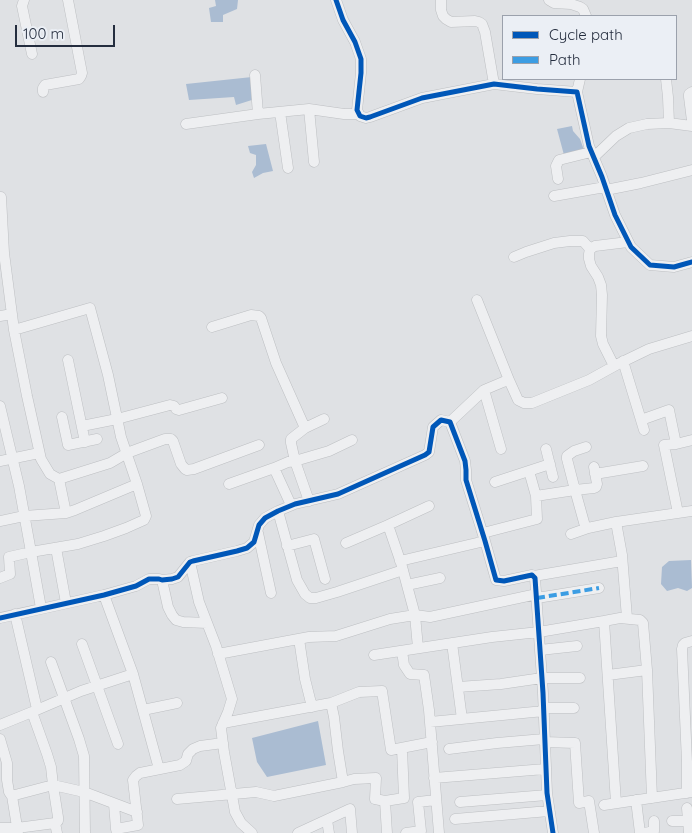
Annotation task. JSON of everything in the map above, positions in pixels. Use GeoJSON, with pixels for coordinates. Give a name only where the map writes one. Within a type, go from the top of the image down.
{"type":"FeatureCollection","features":[{"type":"Feature","properties":{"kind":"street"},"geometry":{"type":"LineString","coordinates":[[24,0],[22,6],[32,54]]}},
{"type":"Feature","properties":{"kind":"street"},"geometry":{"type":"LineString","coordinates":[[43,92],[45,85],[79,79],[82,73],[68,0]]}},
{"type":"Feature","properties":{"kind":"street"},"geometry":{"type":"LineString","coordinates":[[336,0],[361,60],[357,110],[362,118],[422,98],[494,84],[537,90],[577,92]]}},
{"type":"Feature","properties":{"kind":"street"},"geometry":{"type":"LineString","coordinates":[[441,0],[443,16],[451,22],[475,21],[482,24],[494,84]]}},
{"type":"Feature","properties":{"kind":"street"},"geometry":{"type":"LineString","coordinates":[[550,0],[554,3],[571,4],[580,7],[586,15]]}},
{"type":"Feature","properties":{"kind":"street"},"geometry":{"type":"LineString","coordinates":[[255,75],[258,114]]}},
{"type":"Feature","properties":{"kind":"street"},"geometry":{"type":"LineString","coordinates":[[580,80],[577,92],[589,146],[614,215],[631,247],[650,264],[674,267],[692,262]]}},
{"type":"Feature","properties":{"kind":"street"},"geometry":{"type":"LineString","coordinates":[[666,80],[669,124]]}},
{"type":"Feature","properties":{"kind":"street"},"geometry":{"type":"LineString","coordinates":[[692,92],[689,94],[689,97],[692,121]]}},
{"type":"Feature","properties":{"kind":"street"},"geometry":{"type":"LineString","coordinates":[[186,124],[309,109],[359,114]]}},
{"type":"Feature","properties":{"kind":"street"},"geometry":{"type":"LineString","coordinates":[[309,109],[314,162]]}},
{"type":"Feature","properties":{"kind":"street"},"geometry":{"type":"LineString","coordinates":[[280,112],[288,168]]}},
{"type":"Feature","properties":{"kind":"street"},"geometry":{"type":"LineString","coordinates":[[558,179],[556,166],[559,160],[592,155],[629,128],[647,124],[692,126]]}},
{"type":"Feature","properties":{"kind":"street"},"geometry":{"type":"LineString","coordinates":[[554,196],[605,187],[606,190],[692,170]]}},
{"type":"Feature","properties":{"kind":"street"},"geometry":{"type":"LineString","coordinates":[[1,197],[2,253],[14,330],[41,459],[50,474],[59,479],[110,464],[126,453],[164,439],[173,441],[181,464],[187,470],[259,445]]}},
{"type":"Feature","properties":{"kind":"street"},"geometry":{"type":"LineString","coordinates":[[514,257],[554,243],[570,241],[582,241],[590,249]]}},
{"type":"Feature","properties":{"kind":"street"},"geometry":{"type":"LineString","coordinates":[[590,249],[603,244],[628,242]]}},
{"type":"Feature","properties":{"kind":"street"},"geometry":{"type":"LineString","coordinates":[[590,249],[589,259],[601,285],[601,336],[604,344],[618,364],[642,425],[669,410],[676,444]]}},
{"type":"Feature","properties":{"kind":"street"},"geometry":{"type":"LineString","coordinates":[[478,300],[509,380],[518,400],[524,403],[532,404],[589,380],[649,348],[692,336]]}},
{"type":"Feature","properties":{"kind":"street"},"geometry":{"type":"LineString","coordinates":[[0,578],[10,574],[8,557],[104,536],[144,520],[146,516],[121,436],[108,375],[90,308],[14,330]]}},
{"type":"Feature","properties":{"kind":"street"},"geometry":{"type":"LineString","coordinates":[[0,316],[12,314]]}},
{"type":"Feature","properties":{"kind":"street"},"geometry":{"type":"LineString","coordinates":[[212,327],[248,316],[257,315],[261,318],[276,363],[305,428]]}},
{"type":"Feature","properties":{"kind":"street"},"geometry":{"type":"LineString","coordinates":[[68,360],[84,442]]}},
{"type":"Feature","properties":{"kind":"street"},"geometry":{"type":"LineString","coordinates":[[450,422],[484,390],[509,380]]}},
{"type":"Feature","properties":{"kind":"street"},"geometry":{"type":"LineString","coordinates":[[484,390],[501,449]]}},
{"type":"Feature","properties":{"kind":"street"},"geometry":{"type":"LineString","coordinates":[[82,426],[170,405],[178,410],[222,398]]}},
{"type":"Feature","properties":{"kind":"street"},"geometry":{"type":"LineString","coordinates":[[0,406],[13,458],[41,608]]}},
{"type":"Feature","properties":{"kind":"street"},"geometry":{"type":"LineString","coordinates":[[62,417],[67,444],[97,439]]}},
{"type":"Feature","properties":{"kind":"street"},"geometry":{"type":"LineString","coordinates":[[309,501],[295,461],[291,439],[305,428],[324,419]]}},
{"type":"Feature","properties":{"kind":"street"},"geometry":{"type":"LineString","coordinates":[[0,618],[104,595],[136,586],[149,579],[172,579],[178,577],[190,562],[247,548],[254,542],[259,525],[265,518],[291,506],[338,494],[425,455],[429,452],[433,427],[441,420],[450,422]]}},
{"type":"Feature","properties":{"kind":"street"},"geometry":{"type":"LineString","coordinates":[[450,422],[465,460],[466,480],[496,580],[504,581],[622,561]]}},
{"type":"Feature","properties":{"kind":"street"},"geometry":{"type":"LineString","coordinates":[[229,484],[288,462],[329,451],[352,440]]}},
{"type":"Feature","properties":{"kind":"street"},"geometry":{"type":"LineString","coordinates":[[678,513],[664,445],[692,440]]}},
{"type":"Feature","properties":{"kind":"street"},"geometry":{"type":"LineString","coordinates":[[586,447],[571,452],[567,459],[585,526],[588,528]]}},
{"type":"Feature","properties":{"kind":"street"},"geometry":{"type":"LineString","coordinates":[[546,449],[553,477]]}},
{"type":"Feature","properties":{"kind":"street"},"geometry":{"type":"LineString","coordinates":[[0,461],[40,453]]}},
{"type":"Feature","properties":{"kind":"street"},"geometry":{"type":"LineString","coordinates":[[495,482],[550,464]]}},
{"type":"Feature","properties":{"kind":"street"},"geometry":{"type":"LineString","coordinates":[[536,496],[594,488],[597,484],[595,471],[643,466]]}},
{"type":"Feature","properties":{"kind":"street"},"geometry":{"type":"LineString","coordinates":[[274,468],[291,506]]}},
{"type":"Feature","properties":{"kind":"street"},"geometry":{"type":"LineString","coordinates":[[278,511],[297,580],[305,594],[310,598],[316,598],[337,592],[401,565],[537,518],[536,496],[529,471]]}},
{"type":"Feature","properties":{"kind":"street"},"geometry":{"type":"LineString","coordinates":[[59,479],[66,513]]}},
{"type":"Feature","properties":{"kind":"street"},"geometry":{"type":"LineString","coordinates":[[0,521],[24,516],[66,513],[137,484]]}},
{"type":"Feature","properties":{"kind":"street"},"geometry":{"type":"LineString","coordinates":[[346,543],[429,506]]}},
{"type":"Feature","properties":{"kind":"street"},"geometry":{"type":"LineString","coordinates":[[570,534],[616,522],[692,511]]}},
{"type":"Feature","properties":{"kind":"street"},"geometry":{"type":"LineString","coordinates":[[616,522],[620,538],[627,618]]}},
{"type":"Feature","properties":{"kind":"street"},"geometry":{"type":"LineString","coordinates":[[388,525],[415,615],[418,648]]}},
{"type":"Feature","properties":{"kind":"street"},"geometry":{"type":"LineString","coordinates":[[258,532],[271,593]]}},
{"type":"Feature","properties":{"kind":"street"},"geometry":{"type":"LineString","coordinates":[[287,546],[314,539],[325,578]]}},
{"type":"Feature","properties":{"kind":"street"},"geometry":{"type":"LineString","coordinates":[[56,548],[66,604]]}},
{"type":"Feature","properties":{"kind":"street"},"geometry":{"type":"LineString","coordinates":[[190,562],[199,602],[232,699],[222,728],[235,812],[252,833]]}},
{"type":"Feature","properties":{"kind":"street"},"geometry":{"type":"LineString","coordinates":[[534,576],[544,709],[545,769],[553,833]]}},
{"type":"Feature","properties":{"kind":"street"},"geometry":{"type":"LineString","coordinates":[[407,585],[440,578]]}},
{"type":"Feature","properties":{"kind":"street"},"geometry":{"type":"LineString","coordinates":[[162,580],[168,607],[176,620],[207,623]]}},
{"type":"Feature","properties":{"kind":"street"},"geometry":{"type":"LineString","coordinates":[[218,654],[309,637],[336,636],[390,619],[415,615],[430,618],[537,596],[599,588]]}},
{"type":"Feature","properties":{"kind":"street"},"geometry":{"type":"LineString","coordinates":[[104,595],[144,710],[159,769]]}},
{"type":"Feature","properties":{"kind":"street"},"geometry":{"type":"LineString","coordinates":[[0,828],[17,831],[56,828],[58,821],[51,767],[35,710],[15,614]]}},
{"type":"Feature","properties":{"kind":"street"},"geometry":{"type":"LineString","coordinates":[[374,655],[539,632],[620,618],[642,620],[648,670],[652,798]]}},
{"type":"Feature","properties":{"kind":"street"},"geometry":{"type":"LineString","coordinates":[[604,621],[616,803]]}},
{"type":"Feature","properties":{"kind":"street"},"geometry":{"type":"LineString","coordinates":[[299,639],[312,707]]}},
{"type":"Feature","properties":{"kind":"street"},"geometry":{"type":"LineString","coordinates":[[604,805],[689,792],[682,649],[683,645],[692,641]]}},
{"type":"Feature","properties":{"kind":"street"},"geometry":{"type":"LineString","coordinates":[[452,643],[462,719]]}},
{"type":"Feature","properties":{"kind":"street"},"geometry":{"type":"LineString","coordinates":[[82,644],[118,744]]}},
{"type":"Feature","properties":{"kind":"street"},"geometry":{"type":"LineString","coordinates":[[540,650],[577,646]]}},
{"type":"Feature","properties":{"kind":"street"},"geometry":{"type":"LineString","coordinates":[[402,651],[404,665],[410,674],[424,675],[440,833]]}},
{"type":"Feature","properties":{"kind":"street"},"geometry":{"type":"LineString","coordinates":[[51,662],[84,756],[85,833]]}},
{"type":"Feature","properties":{"kind":"street"},"geometry":{"type":"LineString","coordinates":[[608,675],[648,670]]}},
{"type":"Feature","properties":{"kind":"street"},"geometry":{"type":"LineString","coordinates":[[0,724],[64,698],[132,674]]}},
{"type":"Feature","properties":{"kind":"street"},"geometry":{"type":"LineString","coordinates":[[458,687],[501,684],[542,678],[580,678]]}},
{"type":"Feature","properties":{"kind":"street"},"geometry":{"type":"LineString","coordinates":[[223,723],[331,703],[359,692],[382,691],[391,750],[432,742]]}},
{"type":"Feature","properties":{"kind":"street"},"geometry":{"type":"LineString","coordinates":[[144,710],[177,702]]}},
{"type":"Feature","properties":{"kind":"street"},"geometry":{"type":"LineString","coordinates":[[331,703],[343,782]]}},
{"type":"Feature","properties":{"kind":"street"},"geometry":{"type":"LineString","coordinates":[[430,722],[544,709],[574,708]]}},
{"type":"Feature","properties":{"kind":"street"},"geometry":{"type":"LineString","coordinates":[[0,739],[7,763],[7,780],[9,792],[12,796],[17,831]]}},
{"type":"Feature","properties":{"kind":"street"},"geometry":{"type":"LineString","coordinates":[[449,749],[544,741],[575,743],[579,803],[589,802],[594,833]]}},
{"type":"Feature","properties":{"kind":"street"},"geometry":{"type":"LineString","coordinates":[[114,804],[116,831],[138,825],[133,780],[136,776],[180,765],[186,761],[188,754],[193,749],[200,746],[223,743]]}},
{"type":"Feature","properties":{"kind":"street"},"geometry":{"type":"LineString","coordinates":[[177,799],[256,792],[274,796],[354,779],[376,778],[375,799],[404,798],[402,748]]}},
{"type":"Feature","properties":{"kind":"street"},"geometry":{"type":"LineString","coordinates":[[434,778],[545,769]]}},
{"type":"Feature","properties":{"kind":"street"},"geometry":{"type":"LineString","coordinates":[[12,796],[54,785],[84,792],[137,812]]}},
{"type":"Feature","properties":{"kind":"street"},"geometry":{"type":"LineString","coordinates":[[460,802],[547,795]]}},
{"type":"Feature","properties":{"kind":"street"},"geometry":{"type":"LineString","coordinates":[[385,800],[387,833]]}},
{"type":"Feature","properties":{"kind":"street"},"geometry":{"type":"LineString","coordinates":[[406,833],[421,832],[418,802],[436,800]]}},
{"type":"Feature","properties":{"kind":"street"},"geometry":{"type":"LineString","coordinates":[[636,800],[640,833]]}},
{"type":"Feature","properties":{"kind":"street"},"geometry":{"type":"LineString","coordinates":[[687,808],[689,833]]}},
{"type":"Feature","properties":{"kind":"street"},"geometry":{"type":"LineString","coordinates":[[301,833],[350,809],[352,833]]}},
{"type":"Feature","properties":{"kind":"street"},"geometry":{"type":"LineString","coordinates":[[455,819],[549,811]]}},
{"type":"Feature","properties":{"kind":"street"},"geometry":{"type":"LineString","coordinates":[[327,820],[329,833]]}},
{"type":"Feature","properties":{"kind":"street"},"geometry":{"type":"LineString","coordinates":[[645,833],[654,831],[654,820]]}},
{"type":"Feature","properties":{"kind":"street"},"geometry":{"type":"LineString","coordinates":[[672,821],[688,821]]}},
{"type":"Feature","properties":{"kind":"water"},"geometry":{"type":"Polygon","coordinates":[[[215,0],[238,0],[237,9],[223,15],[223,22],[211,22],[209,8],[216,6],[215,0]]]}},
{"type":"Feature","properties":{"kind":"water"},"geometry":{"type":"Polygon","coordinates":[[[252,77],[255,99],[236,105],[234,97],[189,100],[186,84],[252,77]]]}},
{"type":"Feature","properties":{"kind":"water"},"geometry":{"type":"Polygon","coordinates":[[[572,126],[584,150],[564,155],[557,129],[572,126]]]}},
{"type":"Feature","properties":{"kind":"water"},"geometry":{"type":"Polygon","coordinates":[[[266,144],[273,171],[263,173],[254,178],[252,172],[256,165],[256,155],[250,153],[248,146],[266,144]]]}},
{"type":"Feature","properties":{"kind":"water"},"geometry":{"type":"Polygon","coordinates":[[[691,560],[692,588],[687,591],[678,588],[667,591],[661,584],[662,567],[669,561],[691,560]]]}},
{"type":"Feature","properties":{"kind":"water"},"geometry":{"type":"Polygon","coordinates":[[[318,721],[326,765],[267,777],[257,762],[252,738],[318,721]]]}},
{"type":"Feature","properties":{"kind":"marked path"},"geometry":{"type":"LineString","coordinates":[[537,598],[599,588]]}},
{"type":"Feature","properties":{"kind":"cycle path"},"geometry":{"type":"LineString","coordinates":[[336,0],[361,59],[357,110],[360,116],[366,118],[422,98],[494,84],[577,92],[589,146],[615,215],[631,247],[650,265],[674,267],[692,262]]}},
{"type":"Feature","properties":{"kind":"cycle path"},"geometry":{"type":"LineString","coordinates":[[0,618],[104,595],[136,586],[149,579],[172,579],[178,577],[190,562],[247,548],[254,542],[259,525],[265,518],[295,504],[338,494],[425,455],[429,452],[433,427],[441,420],[450,422],[465,461],[466,480],[496,580],[504,581],[532,575],[535,578],[543,693],[547,793],[553,833]]}}]}
